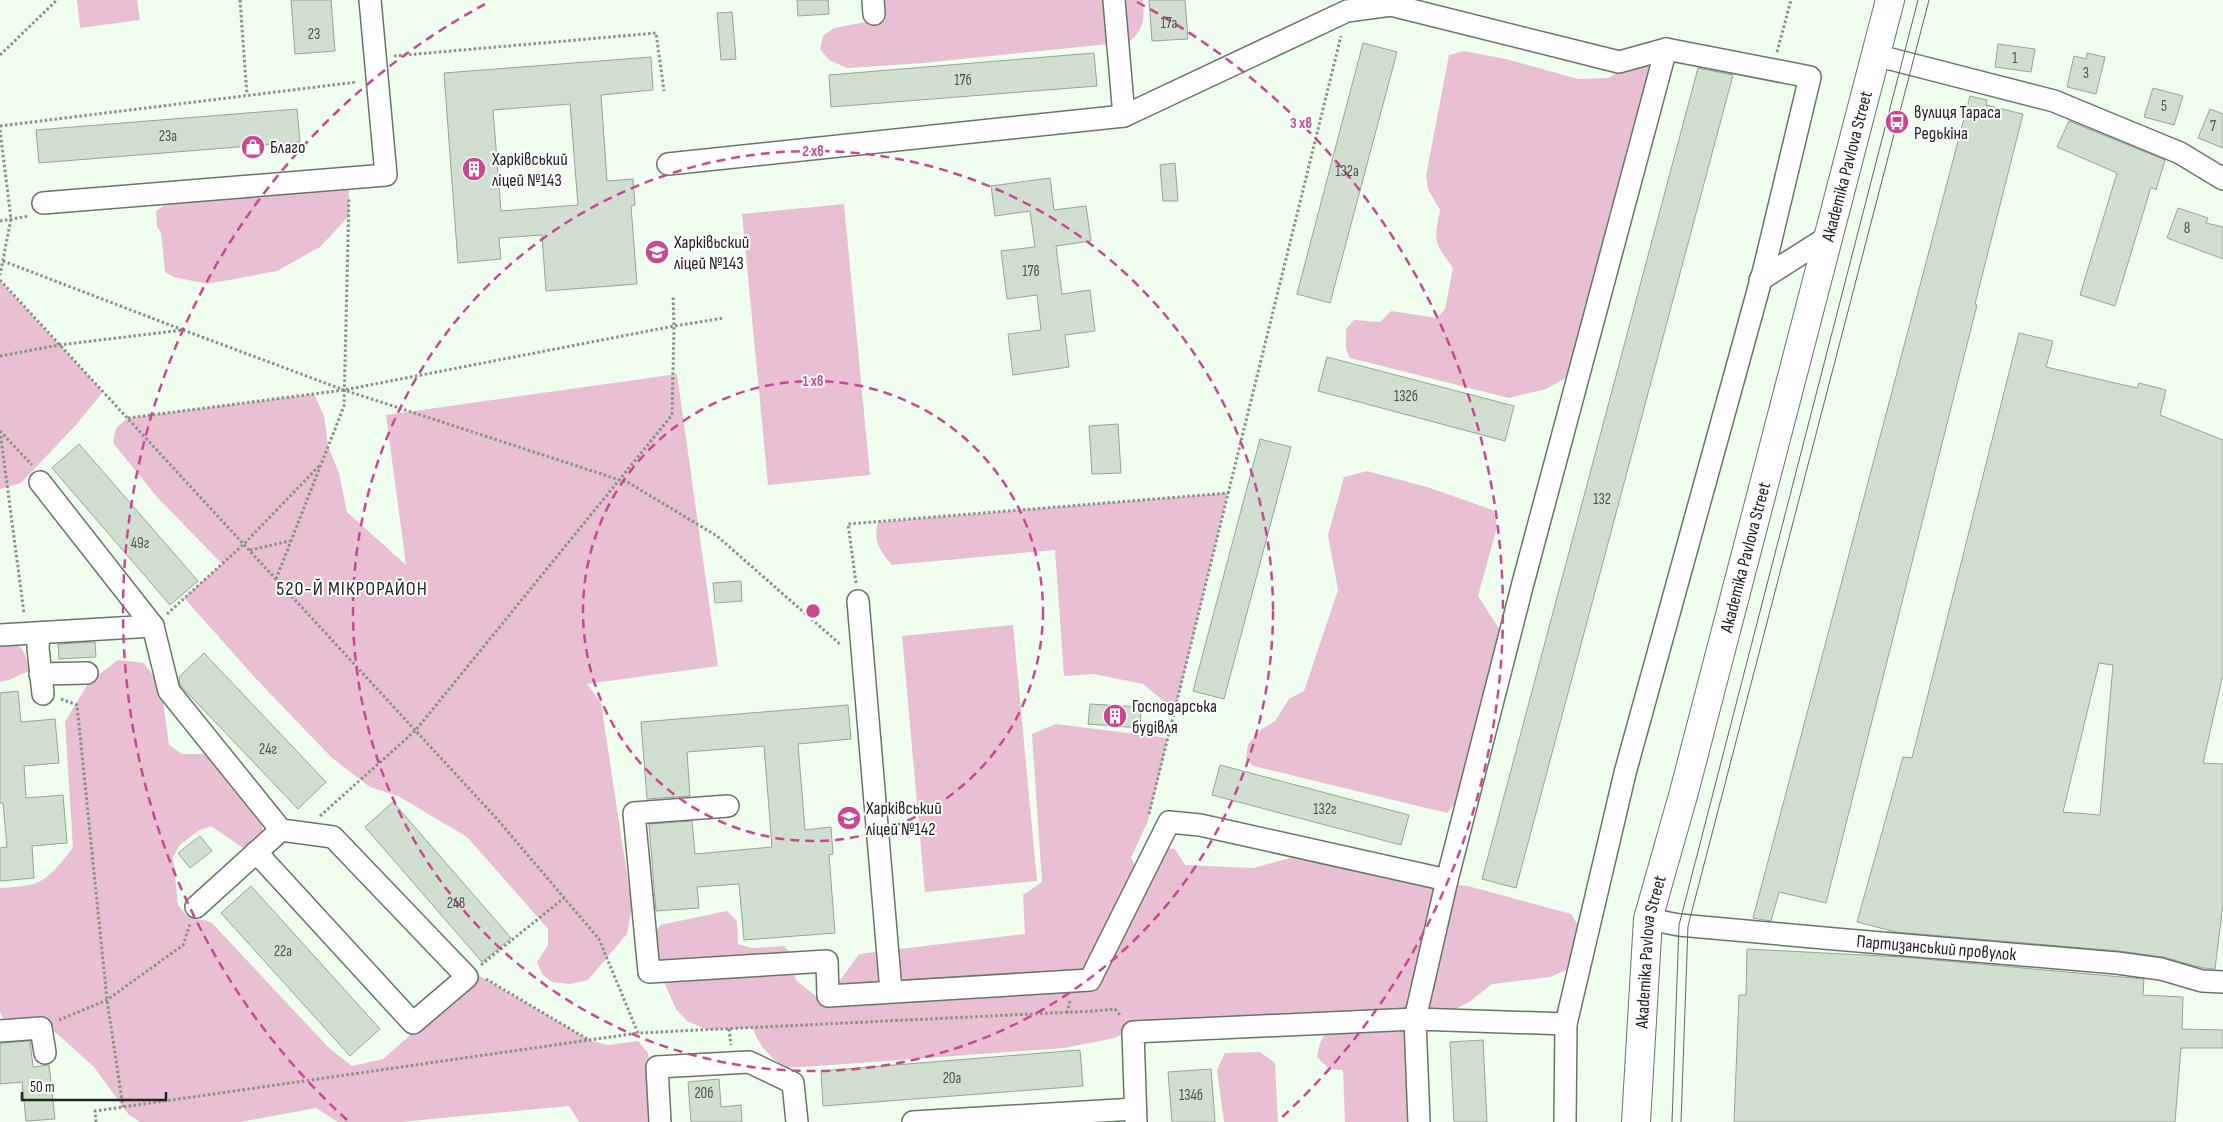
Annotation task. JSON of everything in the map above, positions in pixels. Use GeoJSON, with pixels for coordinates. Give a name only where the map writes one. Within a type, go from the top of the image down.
{"type":"FeatureCollection","features":[{"type":"Feature","properties":{"kind":"main road","name":"Akademika Pavlova Street"},"geometry":{"type":"LineString","coordinates":[[1636,1122],[1648,919],[1684,792],[1890,0]]}},
{"type":"Feature","properties":{"kind":"street"},"geometry":{"type":"LineString","coordinates":[[38,209],[386,175],[370,0]]}},
{"type":"Feature","properties":{"kind":"street"},"geometry":{"type":"LineString","coordinates":[[1114,0],[1124,116]]}},
{"type":"Feature","properties":{"kind":"street"},"geometry":{"type":"LineString","coordinates":[[668,164],[1124,116],[1347,11],[1391,5],[1619,62],[1666,49],[1810,77],[1760,280],[1626,773],[1566,1024],[1565,1122]]}},
{"type":"Feature","properties":{"kind":"street"},"geometry":{"type":"LineString","coordinates":[[1419,1122],[1415,1019],[1447,880],[1523,583],[1666,49]]}},
{"type":"Feature","properties":{"kind":"street"},"geometry":{"type":"LineString","coordinates":[[1875,55],[2054,100],[2180,153],[2223,179]]}},
{"type":"Feature","properties":{"kind":"street"},"geometry":{"type":"LineString","coordinates":[[1760,280],[1829,236]]}},
{"type":"Feature","properties":{"kind":"street"},"geometry":{"type":"LineString","coordinates":[[40,482],[153,626],[169,691],[291,831]]}},
{"type":"Feature","properties":{"kind":"street"},"geometry":{"type":"LineString","coordinates":[[858,601],[891,992]]}},
{"type":"Feature","properties":{"kind":"street"},"geometry":{"type":"LineString","coordinates":[[0,636],[153,626]]}},
{"type":"Feature","properties":{"kind":"street"},"geometry":{"type":"LineString","coordinates":[[33,633],[38,648],[42,684],[87,673]]}},
{"type":"Feature","properties":{"kind":"street"},"geometry":{"type":"LineString","coordinates":[[728,806],[634,813],[649,972],[827,961],[828,996],[1090,980],[1168,822],[1200,825],[1447,880]]}},
{"type":"Feature","properties":{"kind":"street"},"geometry":{"type":"LineString","coordinates":[[196,907],[256,852],[291,831],[333,837],[466,978],[413,1023],[256,852]]}},
{"type":"Feature","properties":{"kind":"street","name":"Партизанський провулок"},"geometry":{"type":"LineString","coordinates":[[1648,919],[1679,925],[1805,937],[2117,963],[2161,969],[2202,981],[2223,982]]}},
{"type":"Feature","properties":{"kind":"street"},"geometry":{"type":"LineString","coordinates":[[913,1122],[1135,1115],[1133,1032],[1415,1019],[1566,1024]]}},
{"type":"Feature","properties":{"kind":"street"},"geometry":{"type":"LineString","coordinates":[[0,1031],[41,1028],[45,1053]]}},
{"type":"Feature","properties":{"kind":"street"},"geometry":{"type":"LineString","coordinates":[[660,1122],[657,1067],[749,1062],[793,1082],[797,1122]]}},
{"type":"Feature","properties":{"kind":"path"},"geometry":{"type":"LineString","coordinates":[[0,54],[57,0]]}},
{"type":"Feature","properties":{"kind":"path"},"geometry":{"type":"LineString","coordinates":[[240,0],[247,95]]}},
{"type":"Feature","properties":{"kind":"path"},"geometry":{"type":"LineString","coordinates":[[1772,69],[1791,0]]}},
{"type":"Feature","properties":{"kind":"path"},"geometry":{"type":"LineString","coordinates":[[1148,821],[1347,11]]}},
{"type":"Feature","properties":{"kind":"path"},"geometry":{"type":"LineString","coordinates":[[376,57],[656,33],[664,91]]}},
{"type":"Feature","properties":{"kind":"path"},"geometry":{"type":"LineString","coordinates":[[0,275],[11,219],[1,149],[0,128],[378,79]]}},
{"type":"Feature","properties":{"kind":"path"},"geometry":{"type":"LineString","coordinates":[[276,579],[344,406],[350,178]]}},
{"type":"Feature","properties":{"kind":"path"},"geometry":{"type":"LineString","coordinates":[[0,222],[38,209]]}},
{"type":"Feature","properties":{"kind":"path"},"geometry":{"type":"LineString","coordinates":[[3,261],[344,390],[628,483],[717,536],[863,664]]}},
{"type":"Feature","properties":{"kind":"path"},"geometry":{"type":"LineString","coordinates":[[0,280],[498,820],[599,939],[638,1033]]}},
{"type":"Feature","properties":{"kind":"path"},"geometry":{"type":"LineString","coordinates":[[291,831],[416,730],[672,415],[673,295]]}},
{"type":"Feature","properties":{"kind":"path"},"geometry":{"type":"LineString","coordinates":[[128,418],[344,390],[724,318]]}},
{"type":"Feature","properties":{"kind":"path"},"geometry":{"type":"LineString","coordinates":[[0,356],[58,345],[183,330]]}},
{"type":"Feature","properties":{"kind":"path"},"geometry":{"type":"LineString","coordinates":[[0,430],[33,633]]}},
{"type":"Feature","properties":{"kind":"path"},"geometry":{"type":"LineString","coordinates":[[153,626],[244,544],[322,462]]}},
{"type":"Feature","properties":{"kind":"path"},"geometry":{"type":"LineString","coordinates":[[858,601],[848,524],[1228,493]]}},
{"type":"Feature","properties":{"kind":"path"},"geometry":{"type":"LineString","coordinates":[[250,550],[291,540]]}},
{"type":"Feature","properties":{"kind":"path"},"geometry":{"type":"LineString","coordinates":[[77,704],[107,1000],[123,1107]]}},
{"type":"Feature","properties":{"kind":"path"},"geometry":{"type":"LineString","coordinates":[[564,898],[466,978],[589,1040]]}},
{"type":"Feature","properties":{"kind":"path"},"geometry":{"type":"LineString","coordinates":[[41,1028],[107,1000],[183,945],[196,907]]}},
{"type":"Feature","properties":{"kind":"path"},"geometry":{"type":"LineString","coordinates":[[1067,1013],[1076,981]]}},
{"type":"Feature","properties":{"kind":"path"},"geometry":{"type":"LineString","coordinates":[[96,1122],[95,1111],[638,1033],[1067,1013],[1115,1008]]}},
{"type":"Feature","properties":{"kind":"shaded area"},"geometry":{"type":"Polygon","coordinates":[[[77,0],[137,0],[140,20],[80,28],[77,0]]]}},
{"type":"Feature","properties":{"kind":"shaded area"},"geometry":{"type":"Polygon","coordinates":[[[885,0],[1143,0],[1143,18],[1141,28],[1129,42],[923,63],[847,68],[829,60],[820,49],[823,36],[834,28],[886,18],[885,0]]]}},
{"type":"Feature","properties":{"kind":"shaded area"},"geometry":{"type":"Polygon","coordinates":[[[1464,51],[1506,59],[1578,79],[1608,78],[1629,67],[1650,61],[1656,66],[1573,374],[1546,389],[1509,398],[1350,358],[1346,349],[1346,329],[1354,320],[1380,322],[1391,311],[1437,318],[1445,309],[1453,268],[1437,241],[1436,235],[1440,210],[1428,189],[1426,176],[1449,55],[1464,51]]]}},
{"type":"Feature","properties":{"kind":"shaded area"},"geometry":{"type":"Polygon","coordinates":[[[349,188],[349,216],[320,247],[277,271],[207,284],[174,277],[165,272],[161,232],[157,227],[156,211],[165,205],[349,188]]]}},
{"type":"Feature","properties":{"kind":"shaded area"},"geometry":{"type":"Polygon","coordinates":[[[844,204],[870,475],[768,485],[742,214],[844,204]]]}},
{"type":"Feature","properties":{"kind":"shaded area"},"geometry":{"type":"Polygon","coordinates":[[[0,281],[103,392],[75,426],[21,483],[0,489],[0,281]]]}},
{"type":"Feature","properties":{"kind":"shaded area"},"geometry":{"type":"Polygon","coordinates":[[[677,374],[718,666],[587,684],[601,703],[632,907],[627,934],[588,980],[570,984],[552,982],[542,974],[537,962],[548,945],[548,929],[467,837],[398,796],[370,787],[332,758],[259,682],[184,598],[222,564],[157,497],[113,443],[116,428],[128,418],[314,394],[324,416],[328,446],[339,473],[347,512],[406,565],[386,415],[677,374]]]}},
{"type":"Feature","properties":{"kind":"shaded area"},"geometry":{"type":"Polygon","coordinates":[[[1367,471],[1427,487],[1493,510],[1497,527],[1478,596],[1502,633],[1463,794],[1447,813],[1253,766],[1246,759],[1248,744],[1262,729],[1275,721],[1289,699],[1304,691],[1338,590],[1328,535],[1344,477],[1367,471]]]}},
{"type":"Feature","properties":{"kind":"shaded area"},"geometry":{"type":"Polygon","coordinates":[[[1228,493],[1175,711],[1143,684],[1094,674],[1064,676],[1055,550],[892,565],[878,545],[876,535],[878,522],[1228,493]]]}},
{"type":"Feature","properties":{"kind":"shaded area"},"geometry":{"type":"Polygon","coordinates":[[[1013,625],[1037,881],[925,892],[902,636],[1013,625]]]}},
{"type":"Feature","properties":{"kind":"shaded area"},"geometry":{"type":"Polygon","coordinates":[[[13,642],[25,654],[29,671],[0,682],[0,643],[13,642]]]}},
{"type":"Feature","properties":{"kind":"shaded area"},"geometry":{"type":"Polygon","coordinates":[[[118,660],[144,663],[161,686],[169,745],[182,754],[211,754],[259,813],[263,831],[260,842],[246,850],[211,826],[198,831],[180,845],[173,857],[178,905],[187,916],[211,922],[329,1048],[352,1066],[383,1059],[425,1022],[473,972],[589,1040],[608,1045],[638,1041],[648,1053],[654,1122],[579,1122],[569,1106],[401,1122],[338,1122],[316,1108],[240,1122],[140,1122],[129,1115],[94,1067],[55,1032],[40,1023],[12,1024],[3,1018],[0,1012],[0,888],[26,886],[43,880],[50,875],[73,848],[65,722],[89,682],[118,660]]]}},
{"type":"Feature","properties":{"kind":"shaded area"},"geometry":{"type":"Polygon","coordinates":[[[1056,724],[1168,738],[1148,821],[1131,858],[1146,883],[1166,848],[1175,849],[1185,865],[1253,868],[1290,858],[1388,877],[1468,886],[1571,914],[1578,925],[1571,968],[1550,977],[1492,984],[1472,1000],[1456,1009],[1141,1024],[1115,1038],[1064,1048],[784,1068],[761,1046],[753,1028],[708,1030],[687,1021],[676,1009],[655,962],[653,936],[660,925],[727,911],[737,921],[738,944],[752,948],[784,946],[790,952],[796,980],[818,998],[841,1001],[838,983],[859,954],[1025,934],[1023,895],[1042,882],[1032,734],[1056,724]]]}},
{"type":"Feature","properties":{"kind":"shaded area"},"geometry":{"type":"Polygon","coordinates":[[[1402,1024],[1409,1036],[1412,1122],[1345,1122],[1343,1070],[1329,1069],[1317,1057],[1322,1040],[1325,1035],[1332,1031],[1351,1026],[1402,1024]]]}},
{"type":"Feature","properties":{"kind":"shaded area"},"geometry":{"type":"Polygon","coordinates":[[[1260,1052],[1275,1063],[1278,1122],[1224,1122],[1217,1070],[1225,1053],[1260,1052]]]}},
{"type":"Feature","properties":{"kind":"building"},"geometry":{"type":"Polygon","coordinates":[[[291,0],[331,0],[335,51],[295,54],[291,0]]]}},
{"type":"Feature","properties":{"kind":"building"},"geometry":{"type":"Polygon","coordinates":[[[797,0],[828,0],[829,14],[798,16],[797,0]]]}},
{"type":"Feature","properties":{"kind":"building"},"geometry":{"type":"Polygon","coordinates":[[[1149,0],[1185,0],[1188,39],[1152,41],[1149,0]]]}},
{"type":"Feature","properties":{"kind":"building"},"geometry":{"type":"Polygon","coordinates":[[[732,12],[736,59],[721,60],[717,13],[732,12]]]}},
{"type":"Feature","properties":{"kind":"building"},"geometry":{"type":"Polygon","coordinates":[[[1363,43],[1397,52],[1330,303],[1297,294],[1363,43]]]}},
{"type":"Feature","properties":{"kind":"building"},"geometry":{"type":"Polygon","coordinates":[[[1998,44],[2035,49],[2031,72],[1995,67],[1998,44]]]}},
{"type":"Feature","properties":{"kind":"building"},"geometry":{"type":"Polygon","coordinates":[[[1094,53],[1097,86],[831,107],[829,75],[1094,53]]]}},
{"type":"Feature","properties":{"kind":"building"},"geometry":{"type":"Polygon","coordinates":[[[2087,53],[2105,57],[2096,94],[2067,87],[2074,56],[2086,59],[2087,53]]]}},
{"type":"Feature","properties":{"kind":"building","name":"Харківський ліцей №143"},"geometry":{"type":"Polygon","coordinates":[[[651,57],[653,90],[601,95],[607,181],[633,179],[635,205],[631,206],[637,284],[546,291],[542,235],[499,238],[501,259],[458,263],[444,73],[651,57]],[[570,104],[493,110],[501,211],[578,205],[570,104]]]}},
{"type":"Feature","properties":{"kind":"building"},"geometry":{"type":"Polygon","coordinates":[[[1698,68],[1733,75],[1516,888],[1482,879],[1698,68]]]}},
{"type":"Feature","properties":{"kind":"building"},"geometry":{"type":"Polygon","coordinates":[[[2153,88],[2183,96],[2174,125],[2144,117],[2153,88]]]}},
{"type":"Feature","properties":{"kind":"building"},"geometry":{"type":"Polygon","coordinates":[[[1970,96],[1987,100],[1986,105],[2023,114],[1975,304],[1977,305],[1826,903],[1779,892],[1771,921],[1753,918],[1970,96]]]}},
{"type":"Feature","properties":{"kind":"building"},"geometry":{"type":"Polygon","coordinates":[[[297,109],[300,142],[39,163],[36,130],[297,109]]]}},
{"type":"Feature","properties":{"kind":"building"},"geometry":{"type":"Polygon","coordinates":[[[2210,109],[2223,114],[2223,148],[2198,138],[2210,109]]]}},
{"type":"Feature","properties":{"kind":"building"},"geometry":{"type":"Polygon","coordinates":[[[2069,121],[2165,160],[2156,190],[2151,187],[2115,306],[2080,295],[2117,173],[2057,147],[2069,121]]]}},
{"type":"Feature","properties":{"kind":"building"},"geometry":{"type":"Polygon","coordinates":[[[1175,163],[1178,201],[1163,201],[1160,165],[1175,163]]]}},
{"type":"Feature","properties":{"kind":"building"},"geometry":{"type":"Polygon","coordinates":[[[1050,178],[1054,210],[1086,206],[1091,241],[1056,246],[1062,294],[1090,290],[1095,331],[1065,335],[1069,367],[1013,375],[1008,334],[1041,330],[1037,295],[1007,299],[1001,251],[1035,247],[1030,211],[995,216],[991,186],[1050,178]]]}},
{"type":"Feature","properties":{"kind":"building"},"geometry":{"type":"Polygon","coordinates":[[[2178,208],[2208,218],[2206,223],[2223,227],[2223,259],[2167,238],[2178,208]]]}},
{"type":"Feature","properties":{"kind":"building"},"geometry":{"type":"Polygon","coordinates":[[[2019,333],[2053,341],[2046,367],[2137,388],[2139,383],[2166,390],[2160,415],[2223,440],[2223,674],[2203,763],[2223,764],[2223,904],[2215,969],[2203,968],[2163,957],[2119,951],[1896,932],[1857,922],[1903,757],[1912,758],[2019,333]],[[2099,663],[2063,812],[2100,815],[2113,665],[2099,663]]]}},
{"type":"Feature","properties":{"kind":"building"},"geometry":{"type":"Polygon","coordinates":[[[1327,357],[1514,406],[1505,441],[1318,391],[1327,357]]]}},
{"type":"Feature","properties":{"kind":"building"},"geometry":{"type":"Polygon","coordinates":[[[1118,424],[1121,473],[1092,474],[1089,426],[1118,424]]]}},
{"type":"Feature","properties":{"kind":"building"},"geometry":{"type":"Polygon","coordinates":[[[1260,439],[1291,447],[1224,699],[1193,691],[1260,439]]]}},
{"type":"Feature","properties":{"kind":"building"},"geometry":{"type":"Polygon","coordinates":[[[79,444],[198,581],[170,605],[52,468],[79,444]]]}},
{"type":"Feature","properties":{"kind":"building"},"geometry":{"type":"Polygon","coordinates":[[[741,581],[742,601],[715,603],[713,583],[741,581]]]}},
{"type":"Feature","properties":{"kind":"building"},"geometry":{"type":"Polygon","coordinates":[[[95,642],[96,657],[59,659],[58,644],[95,642]]]}},
{"type":"Feature","properties":{"kind":"building"},"geometry":{"type":"Polygon","coordinates":[[[204,653],[326,782],[298,809],[180,685],[179,677],[204,653]]]}},
{"type":"Feature","properties":{"kind":"building"},"geometry":{"type":"Polygon","coordinates":[[[18,691],[21,722],[55,719],[59,763],[24,766],[26,798],[63,795],[67,843],[32,846],[34,878],[0,881],[0,848],[7,847],[3,803],[0,803],[0,693],[18,691]]]}},
{"type":"Feature","properties":{"kind":"building","name":"Господарська будівля"},"geometry":{"type":"Polygon","coordinates":[[[1090,704],[1141,707],[1140,728],[1088,724],[1090,704]]]}},
{"type":"Feature","properties":{"kind":"building"},"geometry":{"type":"Polygon","coordinates":[[[848,705],[851,739],[798,744],[805,830],[831,827],[833,854],[829,855],[835,933],[744,940],[739,884],[697,887],[699,908],[656,911],[649,824],[692,821],[695,854],[772,847],[764,746],[687,752],[690,796],[647,799],[641,722],[848,705]]]}},
{"type":"Feature","properties":{"kind":"building"},"geometry":{"type":"Polygon","coordinates":[[[1220,765],[1409,815],[1401,845],[1212,795],[1220,765]]]}},
{"type":"Feature","properties":{"kind":"building"},"geometry":{"type":"Polygon","coordinates":[[[393,802],[511,938],[482,962],[365,827],[393,802]]]}},
{"type":"Feature","properties":{"kind":"building"},"geometry":{"type":"Polygon","coordinates":[[[200,836],[212,851],[190,868],[178,853],[200,836]]]}},
{"type":"Feature","properties":{"kind":"building"},"geometry":{"type":"Polygon","coordinates":[[[251,886],[380,1029],[350,1056],[221,913],[251,886]]]}},
{"type":"Feature","properties":{"kind":"building"},"geometry":{"type":"Polygon","coordinates":[[[1747,949],[1902,957],[2144,979],[2143,995],[2183,997],[2182,1029],[2223,1030],[2223,1048],[2181,1048],[2175,1122],[1734,1122],[1739,995],[1746,995],[1747,949]]]}},
{"type":"Feature","properties":{"kind":"building"},"geometry":{"type":"Polygon","coordinates":[[[1483,1040],[1487,1122],[1454,1122],[1450,1042],[1483,1040]]]}},
{"type":"Feature","properties":{"kind":"building"},"geometry":{"type":"Polygon","coordinates":[[[30,1041],[33,1067],[49,1065],[55,1119],[26,1121],[22,1082],[0,1084],[0,1043],[30,1041]]]}},
{"type":"Feature","properties":{"kind":"building"},"geometry":{"type":"Polygon","coordinates":[[[1080,1050],[1083,1086],[823,1106],[821,1071],[1080,1050]]]}},
{"type":"Feature","properties":{"kind":"building"},"geometry":{"type":"Polygon","coordinates":[[[1211,1069],[1215,1122],[1172,1122],[1168,1072],[1211,1069]]]}},
{"type":"Feature","properties":{"kind":"building"},"geometry":{"type":"Polygon","coordinates":[[[719,1079],[721,1107],[741,1105],[742,1122],[691,1122],[688,1082],[719,1079]]]}},
{"type":"Feature","properties":{"kind":"tram line"},"geometry":{"type":"LineString","coordinates":[[1672,1122],[1679,925],[1918,0]]}},
{"type":"Feature","properties":{"kind":"tram line"},"geometry":{"type":"LineString","coordinates":[[1681,1122],[1688,926],[1929,0]]}},
{"type":"Feature","properties":{"kind":"place","name":"вулиця Тараса Редькіна"},"geometry":{"type":"Point","coordinates":[1897,122]}},
{"type":"Feature","properties":{"kind":"place","name":"Благо"},"geometry":{"type":"Point","coordinates":[253,147]}},
{"type":"Feature","properties":{"kind":"place","name":"Харківський ліцей №143"},"geometry":{"type":"Point","coordinates":[474,169]}},
{"type":"Feature","properties":{"kind":"place","name":"Харківьский ліцей №143"},"geometry":{"type":"Point","coordinates":[657,252]}},
{"type":"Feature","properties":{"kind":"place","name":"Господарська будівля"},"geometry":{"type":"Point","coordinates":[1115,716]}},
{"type":"Feature","properties":{"kind":"place","name":"Харківський ліцей №142"},"geometry":{"type":"Point","coordinates":[849,818]}},
{"type":"Feature","properties":{"kind":"district","name":"520-Й МІКРОРАЙОН"},"geometry":{"type":"Point","coordinates":[352,589]}}]}
